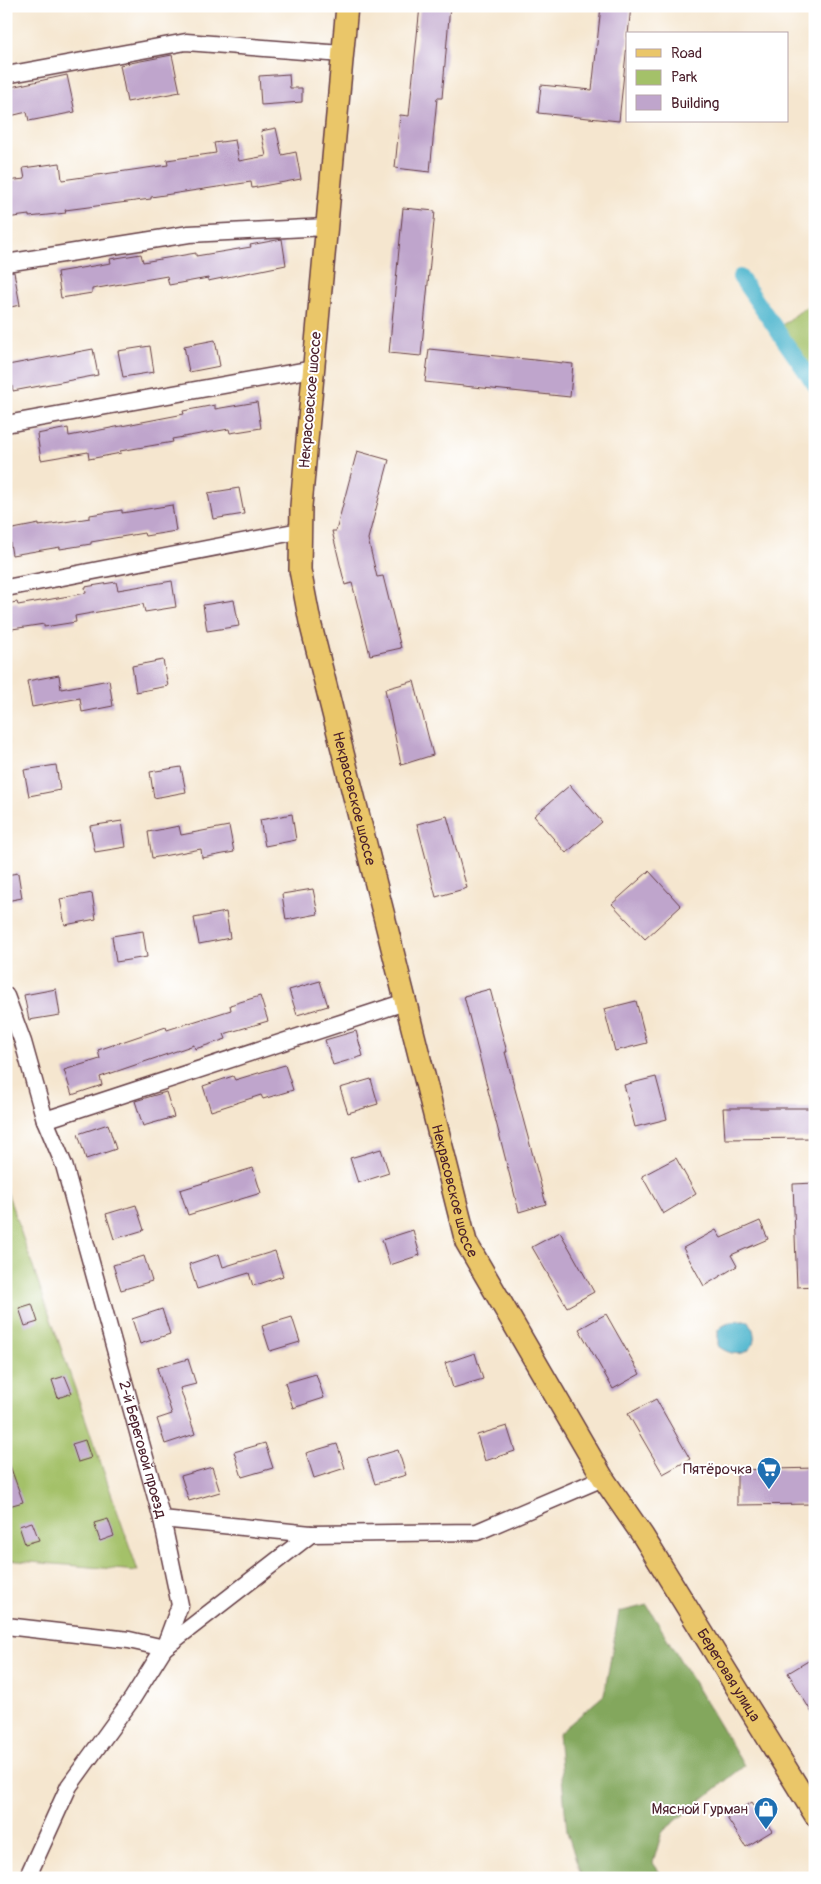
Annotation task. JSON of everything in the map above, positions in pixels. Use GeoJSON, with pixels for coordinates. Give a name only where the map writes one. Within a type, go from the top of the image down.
{"type":"FeatureCollection","features":[{"type":"Feature","properties":{"kind":"main road","name":"Некрасовское шоссе"},"geometry":{"type":"LineString","coordinates":[[347,6],[299,531],[300,570],[310,622],[466,1242],[603,1478],[643,1536]]}},
{"type":"Feature","properties":{"kind":"main road","name":"Береговая улица"},"geometry":{"type":"LineString","coordinates":[[643,1536],[815,1815]]}},
{"type":"Feature","properties":{"kind":"street"},"geometry":{"type":"LineString","coordinates":[[6,75],[186,42],[342,54]]}},
{"type":"Feature","properties":{"kind":"street"},"geometry":{"type":"LineString","coordinates":[[6,263],[189,234],[326,228]]}},
{"type":"Feature","properties":{"kind":"street"},"geometry":{"type":"LineString","coordinates":[[6,424],[313,369]]}},
{"type":"Feature","properties":{"kind":"street"},"geometry":{"type":"LineString","coordinates":[[6,588],[299,531]]}},
{"type":"Feature","properties":{"kind":"street","name":"2-й Береговой проезд"},"geometry":{"type":"LineString","coordinates":[[6,996],[23,1042],[45,1120],[64,1165],[162,1519],[180,1605],[164,1648],[132,1699],[70,1786],[27,1878]]}},
{"type":"Feature","properties":{"kind":"street"},"geometry":{"type":"LineString","coordinates":[[45,1120],[405,1002]]}},
{"type":"Feature","properties":{"kind":"street"},"geometry":{"type":"LineString","coordinates":[[162,1519],[312,1534],[477,1532],[603,1478]]}},
{"type":"Feature","properties":{"kind":"street"},"geometry":{"type":"LineString","coordinates":[[6,1626],[128,1640],[164,1648],[312,1534]]}},
{"type":"Feature","properties":{"kind":"green space"},"geometry":{"type":"Polygon","coordinates":[[[815,300],[815,372],[781,326],[815,300]]]}},
{"type":"Feature","properties":{"kind":"green space"},"geometry":{"type":"Polygon","coordinates":[[[6,1189],[138,1571],[6,1560],[6,1189]]]}},
{"type":"Feature","properties":{"kind":"green space"},"geometry":{"type":"Polygon","coordinates":[[[647,1605],[744,1766],[662,1832],[653,1863],[664,1878],[582,1878],[567,1832],[558,1734],[604,1695],[619,1612],[647,1605]]]}},
{"type":"Feature","properties":{"kind":"water"},"geometry":{"type":"Polygon","coordinates":[[[749,1321],[754,1339],[752,1346],[748,1350],[742,1353],[735,1353],[718,1346],[718,1330],[721,1327],[732,1322],[749,1321]]]}},
{"type":"Feature","properties":{"kind":"building"},"geometry":{"type":"Polygon","coordinates":[[[420,6],[450,6],[442,98],[437,98],[430,172],[395,168],[400,115],[409,116],[420,6]]]}},
{"type":"Feature","properties":{"kind":"building"},"geometry":{"type":"Polygon","coordinates":[[[601,6],[631,6],[628,32],[626,32],[626,54],[619,121],[538,113],[541,85],[592,90],[601,6]]]}},
{"type":"Feature","properties":{"kind":"building"},"geometry":{"type":"Polygon","coordinates":[[[172,55],[180,92],[127,102],[120,65],[172,55]]]}},
{"type":"Feature","properties":{"kind":"building"},"geometry":{"type":"Polygon","coordinates":[[[289,74],[290,88],[302,88],[302,102],[261,105],[259,76],[289,74]]]}},
{"type":"Feature","properties":{"kind":"building"},"geometry":{"type":"Polygon","coordinates":[[[67,75],[75,112],[29,121],[27,112],[6,117],[6,88],[67,75]]]}},
{"type":"Feature","properties":{"kind":"building"},"geometry":{"type":"Polygon","coordinates":[[[276,128],[282,155],[296,152],[301,179],[252,188],[251,182],[151,197],[151,199],[65,210],[66,213],[6,218],[6,181],[25,179],[23,168],[60,163],[62,180],[168,165],[167,160],[216,153],[214,143],[235,140],[239,161],[266,156],[261,131],[276,128]]]}},
{"type":"Feature","properties":{"kind":"building"},"geometry":{"type":"Polygon","coordinates":[[[403,208],[435,211],[421,356],[389,353],[403,208]]]}},
{"type":"Feature","properties":{"kind":"building"},"geometry":{"type":"Polygon","coordinates":[[[282,239],[286,265],[208,281],[208,278],[169,285],[167,276],[92,289],[92,293],[61,298],[57,272],[111,263],[110,259],[141,254],[143,262],[196,253],[196,256],[251,247],[250,245],[282,239]]]}},
{"type":"Feature","properties":{"kind":"building"},"geometry":{"type":"Polygon","coordinates":[[[14,272],[20,305],[6,308],[6,273],[14,272]]]}},
{"type":"Feature","properties":{"kind":"building"},"geometry":{"type":"Polygon","coordinates":[[[215,340],[220,366],[189,372],[184,346],[215,340]]]}},
{"type":"Feature","properties":{"kind":"building"},"geometry":{"type":"Polygon","coordinates":[[[150,346],[154,372],[123,377],[118,351],[150,346]]]}},
{"type":"Feature","properties":{"kind":"building"},"geometry":{"type":"Polygon","coordinates":[[[93,349],[98,375],[13,391],[8,365],[93,349]]]}},
{"type":"Feature","properties":{"kind":"building"},"geometry":{"type":"Polygon","coordinates":[[[429,349],[573,364],[570,397],[425,382],[429,349]]]}},
{"type":"Feature","properties":{"kind":"building"},"geometry":{"type":"Polygon","coordinates":[[[257,402],[261,428],[230,433],[229,429],[172,439],[173,442],[120,451],[121,453],[89,459],[88,452],[41,460],[37,434],[68,428],[69,436],[184,414],[183,411],[215,405],[215,409],[257,402]]]}},
{"type":"Feature","properties":{"kind":"building"},"geometry":{"type":"Polygon","coordinates":[[[357,451],[389,460],[368,539],[377,577],[383,576],[401,648],[370,655],[352,583],[345,585],[332,531],[336,531],[357,451]]]}},
{"type":"Feature","properties":{"kind":"building"},"geometry":{"type":"Polygon","coordinates":[[[239,488],[244,514],[213,519],[208,493],[239,488]]]}},
{"type":"Feature","properties":{"kind":"building"},"geometry":{"type":"Polygon","coordinates":[[[172,505],[176,531],[145,536],[144,533],[91,542],[91,544],[12,555],[8,530],[90,518],[90,515],[122,510],[122,513],[172,505]]]}},
{"type":"Feature","properties":{"kind":"building"},"geometry":{"type":"Polygon","coordinates":[[[172,581],[176,607],[145,612],[143,604],[75,616],[76,622],[44,627],[44,624],[6,630],[6,604],[17,602],[18,605],[86,593],[85,587],[116,582],[118,590],[172,581]]]}},
{"type":"Feature","properties":{"kind":"building"},"geometry":{"type":"Polygon","coordinates":[[[234,600],[239,626],[207,631],[203,605],[234,600]]]}},
{"type":"Feature","properties":{"kind":"building"},"geometry":{"type":"Polygon","coordinates":[[[163,660],[168,686],[136,692],[132,666],[163,660]]]}},
{"type":"Feature","properties":{"kind":"building"},"geometry":{"type":"Polygon","coordinates":[[[59,675],[61,689],[109,680],[113,706],[82,712],[80,698],[32,707],[27,681],[59,675]]]}},
{"type":"Feature","properties":{"kind":"building"},"geometry":{"type":"Polygon","coordinates":[[[414,681],[433,755],[401,765],[385,689],[414,681]]]}},
{"type":"Feature","properties":{"kind":"building"},"geometry":{"type":"Polygon","coordinates":[[[56,765],[60,790],[29,796],[24,770],[56,765]]]}},
{"type":"Feature","properties":{"kind":"building"},"geometry":{"type":"Polygon","coordinates":[[[181,767],[186,792],[154,798],[150,772],[181,767]]]}},
{"type":"Feature","properties":{"kind":"building"},"geometry":{"type":"Polygon","coordinates":[[[570,785],[602,822],[566,853],[534,816],[570,785]]]}},
{"type":"Feature","properties":{"kind":"building"},"geometry":{"type":"Polygon","coordinates":[[[292,814],[296,840],[265,846],[260,820],[292,814]]]}},
{"type":"Feature","properties":{"kind":"building"},"geometry":{"type":"Polygon","coordinates":[[[447,816],[467,888],[436,897],[417,824],[447,816]]]}},
{"type":"Feature","properties":{"kind":"building"},"geometry":{"type":"Polygon","coordinates":[[[122,821],[126,847],[95,852],[90,826],[122,821]]]}},
{"type":"Feature","properties":{"kind":"building"},"geometry":{"type":"Polygon","coordinates":[[[179,826],[181,835],[229,826],[234,852],[202,858],[201,849],[152,858],[148,832],[179,826]]]}},
{"type":"Feature","properties":{"kind":"building"},"geometry":{"type":"Polygon","coordinates":[[[649,871],[681,906],[645,939],[612,904],[649,871]]]}},
{"type":"Feature","properties":{"kind":"building"},"geometry":{"type":"Polygon","coordinates":[[[18,873],[22,898],[6,901],[6,875],[18,873]]]}},
{"type":"Feature","properties":{"kind":"building"},"geometry":{"type":"Polygon","coordinates":[[[313,889],[318,914],[286,920],[282,894],[313,889]]]}},
{"type":"Feature","properties":{"kind":"building"},"geometry":{"type":"Polygon","coordinates":[[[92,893],[96,919],[65,925],[60,899],[92,893]]]}},
{"type":"Feature","properties":{"kind":"building"},"geometry":{"type":"Polygon","coordinates":[[[226,912],[230,938],[199,944],[194,918],[226,912]]]}},
{"type":"Feature","properties":{"kind":"building"},"geometry":{"type":"Polygon","coordinates":[[[143,931],[147,957],[116,962],[112,936],[143,931]]]}},
{"type":"Feature","properties":{"kind":"building"},"geometry":{"type":"Polygon","coordinates":[[[320,981],[328,1006],[297,1015],[289,990],[320,981]]]}},
{"type":"Feature","properties":{"kind":"building"},"geometry":{"type":"Polygon","coordinates":[[[56,989],[60,1015],[29,1020],[24,995],[56,989]]]}},
{"type":"Feature","properties":{"kind":"building"},"geometry":{"type":"Polygon","coordinates":[[[490,989],[546,1204],[519,1212],[464,996],[490,989]]]}},
{"type":"Feature","properties":{"kind":"building"},"geometry":{"type":"Polygon","coordinates":[[[260,996],[268,1021],[224,1034],[226,1039],[195,1049],[194,1045],[100,1077],[102,1085],[72,1095],[64,1070],[100,1059],[98,1050],[166,1027],[167,1030],[231,1010],[230,1005],[260,996]]]}},
{"type":"Feature","properties":{"kind":"building"},"geometry":{"type":"Polygon","coordinates":[[[636,1001],[647,1043],[615,1051],[604,1009],[636,1001]]]}},
{"type":"Feature","properties":{"kind":"building"},"geometry":{"type":"Polygon","coordinates":[[[356,1031],[363,1056],[333,1065],[325,1040],[356,1031]]]}},
{"type":"Feature","properties":{"kind":"building"},"geometry":{"type":"Polygon","coordinates":[[[285,1065],[293,1090],[263,1099],[261,1095],[211,1111],[203,1086],[233,1076],[235,1080],[285,1065]]]}},
{"type":"Feature","properties":{"kind":"building"},"geometry":{"type":"Polygon","coordinates":[[[656,1077],[667,1119],[635,1127],[624,1085],[656,1077]]]}},
{"type":"Feature","properties":{"kind":"building"},"geometry":{"type":"Polygon","coordinates":[[[371,1079],[378,1104],[348,1113],[340,1088],[371,1079]]]}},
{"type":"Feature","properties":{"kind":"building"},"geometry":{"type":"Polygon","coordinates":[[[166,1092],[174,1117],[143,1126],[135,1101],[166,1092]]]}},
{"type":"Feature","properties":{"kind":"building"},"geometry":{"type":"Polygon","coordinates":[[[723,1108],[815,1108],[815,1138],[725,1139],[723,1108]]]}},
{"type":"Feature","properties":{"kind":"building"},"geometry":{"type":"Polygon","coordinates":[[[108,1124],[116,1149],[86,1159],[78,1134],[108,1124]]]}},
{"type":"Feature","properties":{"kind":"building"},"geometry":{"type":"Polygon","coordinates":[[[381,1149],[389,1173],[358,1183],[350,1158],[381,1149]]]}},
{"type":"Feature","properties":{"kind":"building"},"geometry":{"type":"Polygon","coordinates":[[[676,1158],[696,1194],[663,1214],[642,1176],[676,1158]]]}},
{"type":"Feature","properties":{"kind":"building"},"geometry":{"type":"Polygon","coordinates":[[[253,1168],[261,1193],[188,1215],[180,1190],[253,1168]]]}},
{"type":"Feature","properties":{"kind":"building"},"geometry":{"type":"Polygon","coordinates":[[[815,1183],[815,1286],[797,1287],[793,1184],[815,1183]]]}},
{"type":"Feature","properties":{"kind":"building"},"geometry":{"type":"Polygon","coordinates":[[[136,1205],[144,1230],[114,1239],[106,1214],[136,1205]]]}},
{"type":"Feature","properties":{"kind":"building"},"geometry":{"type":"Polygon","coordinates":[[[760,1221],[768,1239],[731,1255],[737,1266],[704,1286],[683,1248],[716,1230],[721,1238],[760,1221]]]}},
{"type":"Feature","properties":{"kind":"building"},"geometry":{"type":"Polygon","coordinates":[[[413,1230],[420,1255],[390,1265],[382,1240],[413,1230]]]}},
{"type":"Feature","properties":{"kind":"building"},"geometry":{"type":"Polygon","coordinates":[[[560,1232],[594,1292],[567,1307],[532,1247],[560,1232]]]}},
{"type":"Feature","properties":{"kind":"building"},"geometry":{"type":"Polygon","coordinates":[[[275,1251],[283,1276],[253,1286],[249,1273],[197,1289],[189,1264],[219,1254],[223,1267],[275,1251]]]}},
{"type":"Feature","properties":{"kind":"building"},"geometry":{"type":"Polygon","coordinates":[[[144,1256],[152,1281],[121,1290],[113,1265],[144,1256]]]}},
{"type":"Feature","properties":{"kind":"building"},"geometry":{"type":"Polygon","coordinates":[[[32,1304],[38,1322],[25,1326],[19,1308],[32,1304]]]}},
{"type":"Feature","properties":{"kind":"building"},"geometry":{"type":"Polygon","coordinates":[[[162,1309],[170,1334],[140,1344],[132,1319],[162,1309]]]}},
{"type":"Feature","properties":{"kind":"building"},"geometry":{"type":"Polygon","coordinates":[[[606,1314],[640,1374],[613,1389],[579,1329],[606,1314]]]}},
{"type":"Feature","properties":{"kind":"building"},"geometry":{"type":"Polygon","coordinates":[[[292,1317],[300,1342],[270,1351],[262,1326],[292,1317]]]}},
{"type":"Feature","properties":{"kind":"building"},"geometry":{"type":"Polygon","coordinates":[[[475,1353],[483,1379],[453,1388],[445,1363],[475,1353]]]}},
{"type":"Feature","properties":{"kind":"building"},"geometry":{"type":"Polygon","coordinates":[[[188,1359],[196,1384],[180,1388],[195,1434],[165,1444],[157,1419],[172,1414],[157,1368],[188,1359]]]}},
{"type":"Feature","properties":{"kind":"building"},"geometry":{"type":"Polygon","coordinates":[[[316,1374],[324,1398],[293,1408],[285,1383],[316,1374]]]}},
{"type":"Feature","properties":{"kind":"building"},"geometry":{"type":"Polygon","coordinates":[[[65,1376],[72,1393],[58,1398],[52,1380],[65,1376]]]}},
{"type":"Feature","properties":{"kind":"building"},"geometry":{"type":"Polygon","coordinates":[[[656,1399],[690,1459],[663,1474],[628,1414],[656,1399]]]}},
{"type":"Feature","properties":{"kind":"building"},"geometry":{"type":"Polygon","coordinates":[[[507,1426],[515,1451],[485,1461],[477,1435],[507,1426]]]}},
{"type":"Feature","properties":{"kind":"building"},"geometry":{"type":"Polygon","coordinates":[[[85,1440],[91,1458],[78,1462],[72,1444],[85,1440]]]}},
{"type":"Feature","properties":{"kind":"building"},"geometry":{"type":"Polygon","coordinates":[[[265,1443],[273,1468],[242,1477],[234,1452],[265,1443]]]}},
{"type":"Feature","properties":{"kind":"building"},"geometry":{"type":"Polygon","coordinates":[[[337,1444],[345,1468],[314,1478],[306,1453],[337,1444]]]}},
{"type":"Feature","properties":{"kind":"building"},"geometry":{"type":"Polygon","coordinates":[[[398,1450],[406,1475],[375,1484],[367,1459],[398,1450]]]}},
{"type":"Feature","properties":{"kind":"building"},"geometry":{"type":"Polygon","coordinates":[[[6,1460],[8,1460],[23,1502],[9,1506],[6,1498],[6,1460]]]}},
{"type":"Feature","properties":{"kind":"building"},"geometry":{"type":"Polygon","coordinates":[[[212,1467],[220,1492],[189,1501],[181,1476],[212,1467]]]}},
{"type":"Feature","properties":{"kind":"building"},"geometry":{"type":"Polygon","coordinates":[[[815,1468],[815,1504],[737,1505],[737,1470],[815,1468]]]}},
{"type":"Feature","properties":{"kind":"building"},"geometry":{"type":"Polygon","coordinates":[[[108,1519],[114,1536],[100,1541],[94,1523],[108,1519]]]}},
{"type":"Feature","properties":{"kind":"building"},"geometry":{"type":"Polygon","coordinates":[[[32,1522],[39,1540],[25,1544],[19,1526],[32,1522]]]}},
{"type":"Feature","properties":{"kind":"building"},"geometry":{"type":"Polygon","coordinates":[[[815,1657],[815,1718],[788,1673],[815,1657]]]}},
{"type":"Feature","properties":{"kind":"building"},"geometry":{"type":"Polygon","coordinates":[[[752,1802],[772,1831],[746,1847],[727,1818],[752,1802]]]}},
{"type":"Feature","properties":{"kind":"waterway"},"geometry":{"type":"LineString","coordinates":[[740,277],[815,385]]}},
{"type":"Feature","properties":{"kind":"place","name":"Пятёрочка"},"geometry":{"type":"Point","coordinates":[769,1490]}},
{"type":"Feature","properties":{"kind":"place","name":"Мясной Гурман"},"geometry":{"type":"Point","coordinates":[766,1830]}}]}
